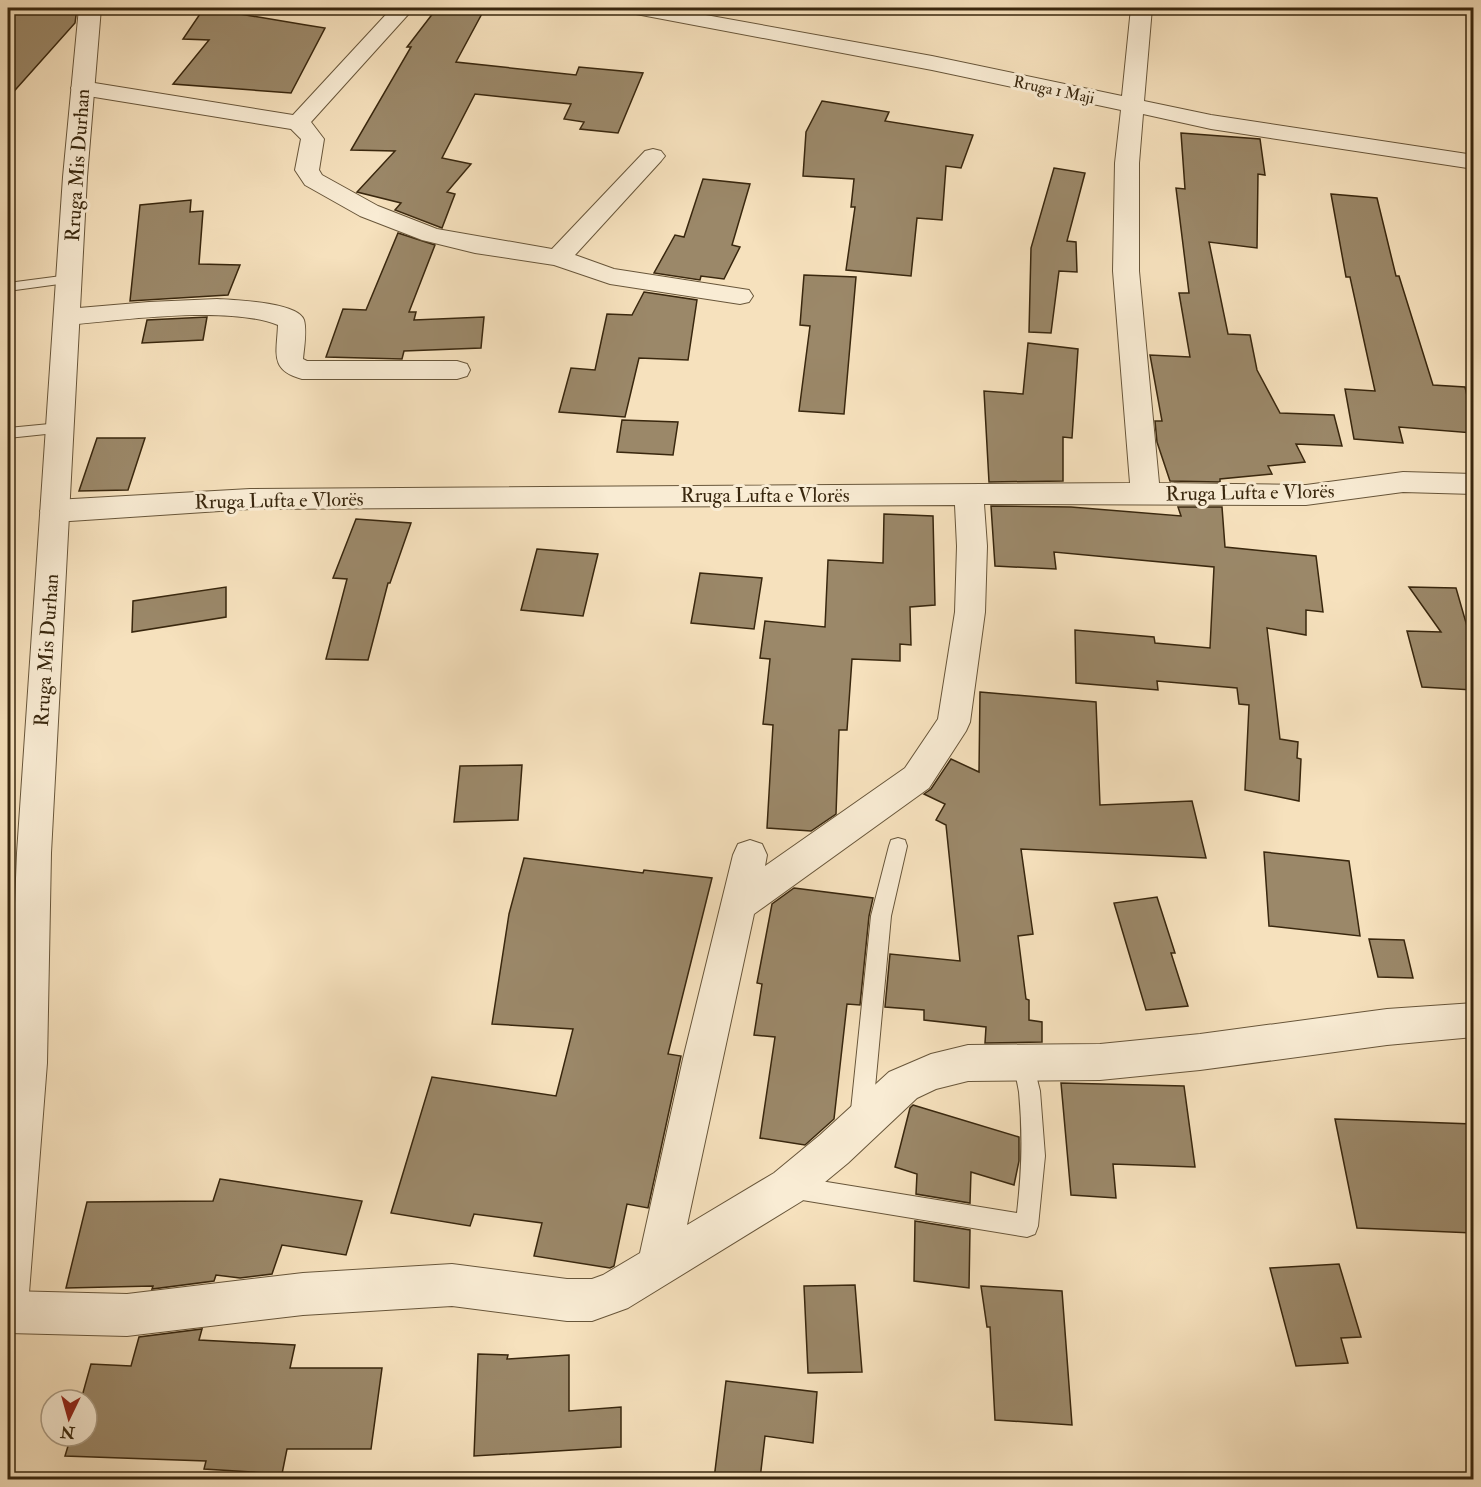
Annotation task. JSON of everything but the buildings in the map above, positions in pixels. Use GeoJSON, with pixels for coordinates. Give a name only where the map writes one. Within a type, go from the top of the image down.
{"type":"FeatureCollection","features":[{"type":"Feature","properties":{"kind":"street","name":"Rruga Mis Durhan"},"geometry":{"type":"LineString","coordinates":[[8,1293],[28,1063],[34,853],[69,279],[90,8]]}},
{"type":"Feature","properties":{"kind":"street"},"geometry":{"type":"LineString","coordinates":[[298,123],[403,8]]}},
{"type":"Feature","properties":{"kind":"street","name":"Rruga 1 Maji"},"geometry":{"type":"LineString","coordinates":[[636,8],[932,63],[1234,125],[1473,162]]}},
{"type":"Feature","properties":{"kind":"street"},"geometry":{"type":"LineString","coordinates":[[1142,8],[1127,163],[1126,271],[1145,493]]}},
{"type":"Feature","properties":{"kind":"street"},"geometry":{"type":"LineString","coordinates":[[82,88],[298,123],[309,130],[313,137],[314,143],[307,170],[313,180],[369,211],[431,235],[475,245],[558,258],[610,276],[740,296]]}},
{"type":"Feature","properties":{"kind":"street"},"geometry":{"type":"LineString","coordinates":[[558,258],[652,156]]}},
{"type":"Feature","properties":{"kind":"street"},"geometry":{"type":"LineString","coordinates":[[67,317],[143,310],[224,308],[272,312],[283,315],[291,321],[290,363],[302,370],[457,370]]}},
{"type":"Feature","properties":{"kind":"street","name":"Rruga Lufta e Vlorës"},"geometry":{"type":"LineString","coordinates":[[55,511],[250,499],[969,496],[1145,493],[1306,495],[1403,482],[1473,484]]}},
{"type":"Feature","properties":{"kind":"street"},"geometry":{"type":"LineString","coordinates":[[738,905],[917,778],[954,722],[970,612],[972,546],[969,496]]}},
{"type":"Feature","properties":{"kind":"street"},"geometry":{"type":"LineString","coordinates":[[658,1266],[702,1059],[750,855]]}},
{"type":"Feature","properties":{"kind":"street"},"geometry":{"type":"LineString","coordinates":[[8,1312],[127,1315],[303,1294],[452,1285],[567,1300],[592,1300],[613,1293],[788,1187],[834,1149],[903,1085],[931,1072],[968,1064],[1100,1062],[1189,1053],[1387,1027],[1473,1020]]}},
{"type":"Feature","properties":{"kind":"lane"},"geometry":{"type":"LineString","coordinates":[[8,287],[69,279]]}},
{"type":"Feature","properties":{"kind":"lane"},"geometry":{"type":"LineString","coordinates":[[8,433],[60,429]]}},
{"type":"Feature","properties":{"kind":"lane"},"geometry":{"type":"LineString","coordinates":[[861,1124],[881,916],[898,846]]}},
{"type":"Feature","properties":{"kind":"lane"},"geometry":{"type":"LineString","coordinates":[[788,1187],[1027,1226],[1034,1156],[1029,1091],[1024,1062]]}}]}
